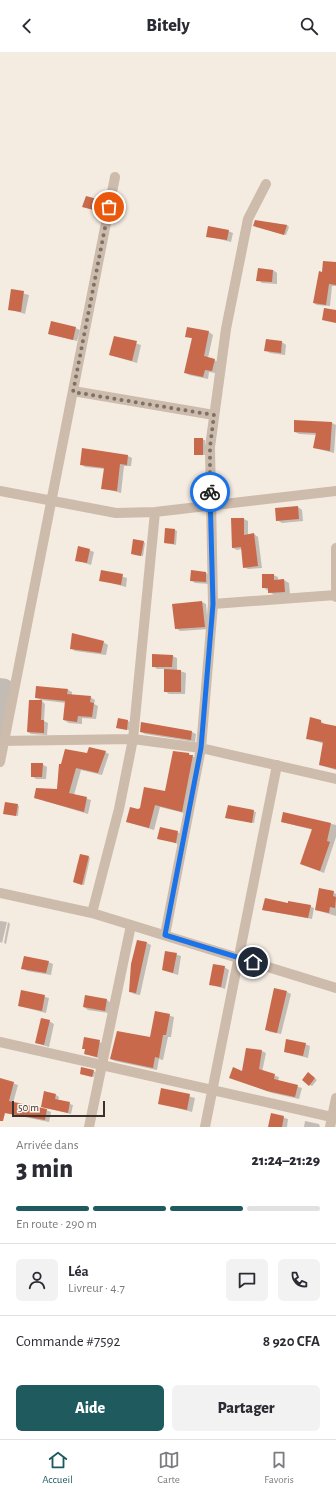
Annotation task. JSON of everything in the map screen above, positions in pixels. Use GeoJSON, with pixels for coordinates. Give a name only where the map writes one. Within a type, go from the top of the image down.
{"type":"FeatureCollection","features":[{"type":"Feature","properties":{"kind":"street"},"geometry":{"type":"LineString","coordinates":[[0,762],[2,742],[52,501],[115,177]]}},
{"type":"Feature","properties":{"kind":"street"},"geometry":{"type":"LineString","coordinates":[[165,935],[201,748],[213,604],[210,447],[214,415],[226,329],[248,219],[266,184]]}},
{"type":"Feature","properties":{"kind":"street"},"geometry":{"type":"LineString","coordinates":[[73,392],[214,415]]}},
{"type":"Feature","properties":{"kind":"street"},"geometry":{"type":"LineString","coordinates":[[0,491],[116,513],[155,512],[336,491]]}},
{"type":"Feature","properties":{"kind":"street"},"geometry":{"type":"LineString","coordinates":[[92,912],[118,809],[133,739],[155,512]]}},
{"type":"Feature","properties":{"kind":"street"},"geometry":{"type":"LineString","coordinates":[[213,604],[336,596],[336,548]]}},
{"type":"Feature","properties":{"kind":"street"},"geometry":{"type":"LineString","coordinates":[[2,742],[133,739],[201,748],[336,779]]}},
{"type":"Feature","properties":{"kind":"street"},"geometry":{"type":"LineString","coordinates":[[205,1127],[277,765]]}},
{"type":"Feature","properties":{"kind":"street"},"geometry":{"type":"LineString","coordinates":[[0,893],[92,912],[336,988]]}},
{"type":"Feature","properties":{"kind":"street"},"geometry":{"type":"LineString","coordinates":[[89,1127],[131,925]]}},
{"type":"Feature","properties":{"kind":"street"},"geometry":{"type":"LineString","coordinates":[[0,1042],[212,1090],[332,1121],[336,1098]]}},
{"type":"Feature","properties":{"kind":"building"},"geometry":{"type":"Polygon","coordinates":[[[86,196],[101,200],[98,211],[82,207],[86,196]]]}},
{"type":"Feature","properties":{"kind":"building"},"geometry":{"type":"Polygon","coordinates":[[[255,220],[287,225],[284,235],[253,226],[255,220]]]}},
{"type":"Feature","properties":{"kind":"building"},"geometry":{"type":"Polygon","coordinates":[[[208,226],[229,230],[227,240],[206,237],[208,226]]]}},
{"type":"Feature","properties":{"kind":"building"},"geometry":{"type":"Polygon","coordinates":[[[323,261],[336,262],[336,285],[329,284],[326,305],[313,303],[319,271],[322,272],[323,261]]]}},
{"type":"Feature","properties":{"kind":"building"},"geometry":{"type":"Polygon","coordinates":[[[258,268],[273,270],[272,282],[256,281],[258,268]]]}},
{"type":"Feature","properties":{"kind":"building"},"geometry":{"type":"Polygon","coordinates":[[[11,289],[24,291],[21,312],[8,310],[11,289]]]}},
{"type":"Feature","properties":{"kind":"building"},"geometry":{"type":"Polygon","coordinates":[[[324,308],[336,310],[336,323],[322,320],[324,308]]]}},
{"type":"Feature","properties":{"kind":"building"},"geometry":{"type":"Polygon","coordinates":[[[51,321],[76,327],[73,340],[48,334],[51,321]]]}},
{"type":"Feature","properties":{"kind":"building"},"geometry":{"type":"Polygon","coordinates":[[[187,327],[209,331],[204,356],[215,359],[212,371],[205,370],[203,377],[184,373],[192,338],[185,337],[187,327]]]}},
{"type":"Feature","properties":{"kind":"building"},"geometry":{"type":"Polygon","coordinates":[[[114,336],[137,341],[132,361],[109,355],[114,336]]]}},
{"type":"Feature","properties":{"kind":"building"},"geometry":{"type":"Polygon","coordinates":[[[266,339],[282,341],[281,353],[264,351],[266,339]]]}},
{"type":"Feature","properties":{"kind":"building"},"geometry":{"type":"Polygon","coordinates":[[[294,420],[332,422],[330,451],[313,448],[316,433],[294,432],[294,420]]]}},
{"type":"Feature","properties":{"kind":"building"},"geometry":{"type":"Polygon","coordinates":[[[194,438],[203,438],[203,455],[194,455],[194,438]]]}},
{"type":"Feature","properties":{"kind":"building"},"geometry":{"type":"Polygon","coordinates":[[[82,448],[128,455],[127,465],[120,464],[117,491],[101,489],[104,468],[80,465],[82,448]]]}},
{"type":"Feature","properties":{"kind":"building"},"geometry":{"type":"Polygon","coordinates":[[[298,506],[299,519],[276,521],[275,508],[298,506]]]}},
{"type":"Feature","properties":{"kind":"building"},"geometry":{"type":"Polygon","coordinates":[[[231,518],[244,518],[244,535],[254,533],[258,566],[243,568],[241,547],[232,548],[231,518]]]}},
{"type":"Feature","properties":{"kind":"building"},"geometry":{"type":"Polygon","coordinates":[[[165,528],[175,529],[174,544],[164,543],[165,528]]]}},
{"type":"Feature","properties":{"kind":"building"},"geometry":{"type":"Polygon","coordinates":[[[133,539],[144,541],[141,556],[131,554],[133,539]]]}},
{"type":"Feature","properties":{"kind":"building"},"geometry":{"type":"Polygon","coordinates":[[[78,546],[90,549],[87,563],[75,561],[78,546]]]}},
{"type":"Feature","properties":{"kind":"building"},"geometry":{"type":"Polygon","coordinates":[[[101,570],[123,574],[121,585],[99,581],[101,570]]]}},
{"type":"Feature","properties":{"kind":"building"},"geometry":{"type":"Polygon","coordinates":[[[191,570],[206,572],[206,582],[190,581],[191,570]]]}},
{"type":"Feature","properties":{"kind":"building"},"geometry":{"type":"Polygon","coordinates":[[[262,574],[274,574],[274,580],[284,579],[285,592],[268,593],[268,588],[262,588],[262,574]]]}},
{"type":"Feature","properties":{"kind":"building"},"geometry":{"type":"Polygon","coordinates":[[[202,601],[205,627],[175,629],[172,604],[202,601]]]}},
{"type":"Feature","properties":{"kind":"building"},"geometry":{"type":"Polygon","coordinates":[[[72,633],[104,641],[101,653],[70,649],[72,633]]]}},
{"type":"Feature","properties":{"kind":"building"},"geometry":{"type":"Polygon","coordinates":[[[152,654],[173,655],[172,667],[152,667],[152,654]]]}},
{"type":"Feature","properties":{"kind":"building"},"geometry":{"type":"Polygon","coordinates":[[[164,669],[181,670],[181,692],[164,692],[164,669]]]}},
{"type":"Feature","properties":{"kind":"building"},"geometry":{"type":"Polygon","coordinates":[[[36,686],[68,689],[67,694],[91,696],[90,702],[94,703],[92,717],[78,716],[77,722],[63,720],[65,701],[35,698],[36,686]]]}},
{"type":"Feature","properties":{"kind":"building"},"geometry":{"type":"Polygon","coordinates":[[[29,700],[42,700],[41,720],[44,720],[44,733],[27,732],[29,700]]]}},
{"type":"Feature","properties":{"kind":"building"},"geometry":{"type":"Polygon","coordinates":[[[310,717],[321,720],[321,723],[336,726],[336,769],[319,765],[323,742],[306,739],[310,717]]]}},
{"type":"Feature","properties":{"kind":"building"},"geometry":{"type":"Polygon","coordinates":[[[118,718],[128,720],[127,730],[116,728],[118,718]]]}},
{"type":"Feature","properties":{"kind":"building"},"geometry":{"type":"Polygon","coordinates":[[[141,722],[192,731],[191,740],[140,732],[141,722]]]}},
{"type":"Feature","properties":{"kind":"building"},"geometry":{"type":"Polygon","coordinates":[[[89,747],[106,751],[98,773],[76,768],[69,793],[87,797],[84,812],[34,798],[36,788],[57,789],[59,764],[61,764],[65,749],[87,753],[89,747]]]}},
{"type":"Feature","properties":{"kind":"building"},"geometry":{"type":"Polygon","coordinates":[[[173,751],[193,755],[182,812],[155,805],[149,828],[126,822],[130,807],[140,808],[144,787],[165,791],[173,751]]]}},
{"type":"Feature","properties":{"kind":"building"},"geometry":{"type":"Polygon","coordinates":[[[31,763],[43,763],[42,777],[31,777],[31,763]]]}},
{"type":"Feature","properties":{"kind":"building"},"geometry":{"type":"Polygon","coordinates":[[[5,802],[18,804],[16,816],[3,814],[5,802]]]}},
{"type":"Feature","properties":{"kind":"building"},"geometry":{"type":"Polygon","coordinates":[[[228,805],[254,810],[252,823],[225,818],[228,805]]]}},
{"type":"Feature","properties":{"kind":"building"},"geometry":{"type":"Polygon","coordinates":[[[283,812],[331,823],[327,841],[330,842],[320,871],[300,864],[312,829],[281,822],[283,812]]]}},
{"type":"Feature","properties":{"kind":"building"},"geometry":{"type":"Polygon","coordinates":[[[160,827],[178,831],[176,843],[157,839],[160,827]]]}},
{"type":"Feature","properties":{"kind":"building"},"geometry":{"type":"Polygon","coordinates":[[[80,854],[89,856],[82,885],[73,882],[80,854]]]}},
{"type":"Feature","properties":{"kind":"building"},"geometry":{"type":"Polygon","coordinates":[[[319,888],[334,891],[333,896],[336,897],[335,908],[330,907],[329,913],[315,910],[319,888]]]}},
{"type":"Feature","properties":{"kind":"building"},"geometry":{"type":"Polygon","coordinates":[[[265,898],[288,903],[288,901],[311,905],[308,918],[262,910],[265,898]]]}},
{"type":"Feature","properties":{"kind":"building"},"geometry":{"type":"Polygon","coordinates":[[[137,940],[147,942],[136,993],[129,992],[131,964],[137,940]]]}},
{"type":"Feature","properties":{"kind":"building"},"geometry":{"type":"Polygon","coordinates":[[[165,951],[177,953],[173,973],[162,970],[165,951]]]}},
{"type":"Feature","properties":{"kind":"building"},"geometry":{"type":"Polygon","coordinates":[[[24,956],[49,961],[46,973],[21,969],[24,956]]]}},
{"type":"Feature","properties":{"kind":"building"},"geometry":{"type":"Polygon","coordinates":[[[213,964],[225,966],[221,987],[209,985],[213,964]]]}},
{"type":"Feature","properties":{"kind":"building"},"geometry":{"type":"Polygon","coordinates":[[[274,988],[287,991],[277,1033],[265,1030],[274,988]]]}},
{"type":"Feature","properties":{"kind":"building"},"geometry":{"type":"Polygon","coordinates":[[[21,990],[45,995],[42,1011],[18,1006],[21,990]]]}},
{"type":"Feature","properties":{"kind":"building"},"geometry":{"type":"Polygon","coordinates":[[[85,995],[107,999],[105,1011],[83,1007],[85,995]]]}},
{"type":"Feature","properties":{"kind":"building"},"geometry":{"type":"Polygon","coordinates":[[[155,1011],[170,1014],[166,1035],[163,1035],[159,1058],[155,1057],[153,1068],[110,1059],[117,1031],[150,1037],[155,1011]]]}},
{"type":"Feature","properties":{"kind":"building"},"geometry":{"type":"Polygon","coordinates":[[[41,1018],[50,1020],[44,1045],[35,1043],[41,1018]]]}},
{"type":"Feature","properties":{"kind":"building"},"geometry":{"type":"Polygon","coordinates":[[[84,1037],[100,1040],[97,1057],[84,1054],[85,1049],[82,1049],[84,1037]]]}},
{"type":"Feature","properties":{"kind":"building"},"geometry":{"type":"Polygon","coordinates":[[[286,1039],[306,1043],[303,1056],[284,1052],[286,1039]]]}},
{"type":"Feature","properties":{"kind":"building"},"geometry":{"type":"Polygon","coordinates":[[[246,1048],[262,1050],[259,1069],[275,1074],[274,1079],[298,1085],[295,1097],[267,1091],[229,1078],[233,1067],[242,1071],[246,1048]]]}},
{"type":"Feature","properties":{"kind":"building"},"geometry":{"type":"Polygon","coordinates":[[[81,1067],[94,1070],[92,1077],[80,1074],[81,1067]]]}},
{"type":"Feature","properties":{"kind":"building"},"geometry":{"type":"Polygon","coordinates":[[[308,1072],[315,1078],[309,1086],[302,1080],[308,1072]]]}},
{"type":"Feature","properties":{"kind":"building"},"geometry":{"type":"Polygon","coordinates":[[[0,1078],[14,1082],[9,1101],[47,1109],[45,1120],[5,1113],[3,1121],[0,1121],[0,1078]]]}},
{"type":"Feature","properties":{"kind":"building"},"geometry":{"type":"Polygon","coordinates":[[[161,1088],[190,1094],[187,1110],[158,1104],[161,1088]]]}},
{"type":"Feature","properties":{"kind":"building"},"geometry":{"type":"Polygon","coordinates":[[[44,1091],[56,1094],[55,1099],[70,1102],[68,1113],[41,1107],[44,1091]]]}},
{"type":"Feature","properties":{"kind":"building"},"geometry":{"type":"Polygon","coordinates":[[[271,1113],[284,1116],[282,1127],[268,1127],[271,1113]]]}},
{"type":"Feature","properties":{"kind":"way so far"},"geometry":{"type":"LineString","coordinates":[[109,207],[73,392],[214,415],[210,447],[210,492]]}},
{"type":"Feature","properties":{"kind":"route"},"geometry":{"type":"LineString","coordinates":[[210,492],[213,604],[201,748],[165,935],[253,962]]}}]}
